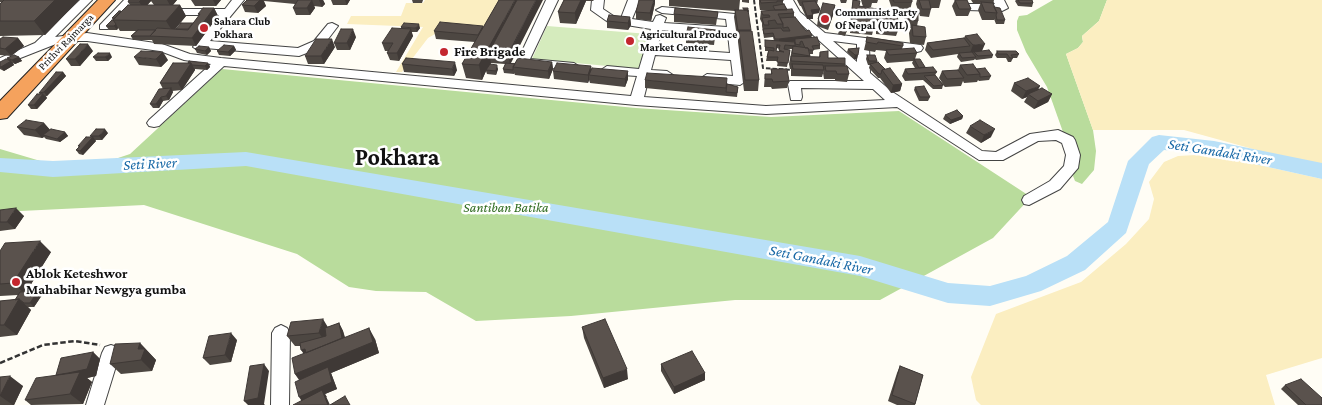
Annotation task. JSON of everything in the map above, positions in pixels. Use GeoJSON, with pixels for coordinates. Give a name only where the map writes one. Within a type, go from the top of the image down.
{"type":"FeatureCollection","features":[{"type":"Feature","properties":{"kind":"highway","name":"Prithvi Rajmarga"},"geometry":{"type":"LineString","coordinates":[[0,113],[70,38],[113,6]]}},
{"type":"Feature","properties":{"kind":"street"},"geometry":{"type":"LineString","coordinates":[[38,47],[86,0]]}},
{"type":"Feature","properties":{"kind":"street"},"geometry":{"type":"LineString","coordinates":[[104,27],[113,6],[130,0]]}},
{"type":"Feature","properties":{"kind":"street"},"geometry":{"type":"LineString","coordinates":[[188,57],[203,44],[238,0]]}},
{"type":"Feature","properties":{"kind":"street"},"geometry":{"type":"LineString","coordinates":[[552,0],[523,62],[644,74],[740,81],[737,37],[731,16],[663,5],[651,51],[644,74],[636,101]]}},
{"type":"Feature","properties":{"kind":"street"},"geometry":{"type":"LineString","coordinates":[[598,0],[597,10],[612,20],[737,37]]}},
{"type":"Feature","properties":{"kind":"street"},"geometry":{"type":"LineString","coordinates":[[625,22],[634,0]]}},
{"type":"Feature","properties":{"kind":"street"},"geometry":{"type":"LineString","coordinates":[[788,0],[796,14],[898,103],[979,155],[998,157],[1035,137],[1058,135],[1068,140],[1073,154],[1071,168],[1055,185],[1029,200]]}},
{"type":"Feature","properties":{"kind":"street"},"geometry":{"type":"LineString","coordinates":[[966,7],[1002,8],[998,0]]}},
{"type":"Feature","properties":{"kind":"street"},"geometry":{"type":"LineString","coordinates":[[113,6],[137,12]]}},
{"type":"Feature","properties":{"kind":"street"},"geometry":{"type":"LineString","coordinates":[[156,12],[228,12]]}},
{"type":"Feature","properties":{"kind":"street"},"geometry":{"type":"LineString","coordinates":[[203,44],[299,52],[318,44],[332,26]]}},
{"type":"Feature","properties":{"kind":"street"},"geometry":{"type":"LineString","coordinates":[[0,62],[38,47],[70,38],[87,37],[142,45],[188,57],[222,62],[636,101],[766,110],[898,103]]}},
{"type":"Feature","properties":{"kind":"street"},"geometry":{"type":"LineString","coordinates":[[821,37],[839,37],[917,48]]}},
{"type":"Feature","properties":{"kind":"street"},"geometry":{"type":"LineString","coordinates":[[864,42],[864,74]]}},
{"type":"Feature","properties":{"kind":"street"},"geometry":{"type":"LineString","coordinates":[[651,51],[737,57]]}},
{"type":"Feature","properties":{"kind":"street"},"geometry":{"type":"LineString","coordinates":[[154,123],[222,62]]}},
{"type":"Feature","properties":{"kind":"street"},"geometry":{"type":"LineString","coordinates":[[796,97],[794,84],[876,85]]}},
{"type":"Feature","properties":{"kind":"street"},"geometry":{"type":"LineString","coordinates":[[280,405],[281,333]]}},
{"type":"Feature","properties":{"kind":"street"},"geometry":{"type":"LineString","coordinates":[[95,405],[111,353]]}},
{"type":"Feature","properties":{"kind":"path"},"geometry":{"type":"LineString","coordinates":[[754,0],[763,68],[800,70]]}},
{"type":"Feature","properties":{"kind":"path"},"geometry":{"type":"LineString","coordinates":[[0,363],[43,345],[75,341],[100,345],[111,353]]}},
{"type":"Feature","properties":{"kind":"green space"},"geometry":{"type":"Polygon","coordinates":[[[1053,0],[1107,0],[1099,21],[1082,36],[1083,42],[1078,48],[1066,54],[1093,130],[1096,151],[1094,170],[1082,184],[1075,181],[1073,176],[1078,159],[1063,132],[1047,87],[1026,52],[1017,30],[1019,16],[1027,15],[1053,0]]]}},
{"type":"Feature","properties":{"kind":"green space"},"geometry":{"type":"Polygon","coordinates":[[[547,26],[649,34],[640,69],[532,59],[547,26]]]}},
{"type":"Feature","properties":{"kind":"green space","name":"Santiban Batika"},"geometry":{"type":"Polygon","coordinates":[[[222,69],[636,108],[771,117],[899,111],[1031,197],[993,238],[880,300],[735,300],[571,316],[476,321],[426,292],[376,291],[349,287],[297,254],[144,205],[0,212],[0,149],[64,168],[106,162],[130,154],[222,69]]]}},
{"type":"Feature","properties":{"kind":"sand"},"geometry":{"type":"Polygon","coordinates":[[[425,0],[510,0],[490,34],[442,30],[428,38],[402,72],[396,72],[423,27],[347,24],[351,16],[401,16],[406,3],[423,3],[425,0]]]}},
{"type":"Feature","properties":{"kind":"sand"},"geometry":{"type":"Polygon","coordinates":[[[1107,0],[1322,0],[1322,168],[1184,130],[1093,130],[1066,54],[1078,48],[1083,42],[1082,36],[1099,21],[1107,0]]]}},
{"type":"Feature","properties":{"kind":"sand"},"geometry":{"type":"Polygon","coordinates":[[[1196,155],[1227,158],[1322,179],[1322,358],[1266,375],[1275,405],[981,405],[976,400],[971,377],[996,314],[1081,282],[1126,244],[1149,219],[1154,199],[1149,182],[1164,162],[1178,156],[1196,155]]]}},
{"type":"Feature","properties":{"kind":"building"},"geometry":{"type":"Polygon","coordinates":[[[4,0],[55,0],[34,21],[0,21],[0,4],[4,0]]]}},
{"type":"Feature","properties":{"kind":"building"},"geometry":{"type":"Polygon","coordinates":[[[129,0],[141,0],[139,2],[128,2],[129,0]]]}},
{"type":"Feature","properties":{"kind":"building"},"geometry":{"type":"Polygon","coordinates":[[[247,0],[260,0],[254,6],[242,5],[247,0]]]}},
{"type":"Feature","properties":{"kind":"building"},"geometry":{"type":"Polygon","coordinates":[[[298,0],[312,0],[307,8],[293,8],[298,0]]]}},
{"type":"Feature","properties":{"kind":"building"},"geometry":{"type":"Polygon","coordinates":[[[499,0],[515,0],[479,65],[462,64],[499,0]]]}},
{"type":"Feature","properties":{"kind":"building"},"geometry":{"type":"Polygon","coordinates":[[[517,0],[536,0],[508,54],[489,52],[517,0]]]}},
{"type":"Feature","properties":{"kind":"building"},"geometry":{"type":"Polygon","coordinates":[[[564,0],[581,0],[575,13],[558,12],[564,0]]]}},
{"type":"Feature","properties":{"kind":"building"},"geometry":{"type":"Polygon","coordinates":[[[639,0],[654,0],[650,13],[636,12],[639,0]]]}},
{"type":"Feature","properties":{"kind":"building"},"geometry":{"type":"Polygon","coordinates":[[[760,0],[783,0],[783,1],[761,3],[760,0]]]}},
{"type":"Feature","properties":{"kind":"building"},"geometry":{"type":"Polygon","coordinates":[[[853,0],[860,1],[859,6],[883,10],[883,15],[873,16],[874,11],[852,9],[853,0]]]}},
{"type":"Feature","properties":{"kind":"building"},"geometry":{"type":"Polygon","coordinates":[[[893,0],[912,0],[912,2],[894,2],[893,0]]]}},
{"type":"Feature","properties":{"kind":"building"},"geometry":{"type":"Polygon","coordinates":[[[919,0],[929,0],[931,9],[922,9],[919,0]]]}},
{"type":"Feature","properties":{"kind":"building"},"geometry":{"type":"Polygon","coordinates":[[[955,0],[967,0],[971,9],[959,9],[955,0]]]}},
{"type":"Feature","properties":{"kind":"building"},"geometry":{"type":"Polygon","coordinates":[[[1018,0],[1032,0],[1033,3],[1020,3],[1018,0]]]}},
{"type":"Feature","properties":{"kind":"building"},"geometry":{"type":"Polygon","coordinates":[[[815,1],[820,9],[811,10],[813,15],[807,16],[802,2],[815,1]]]}},
{"type":"Feature","properties":{"kind":"building"},"geometry":{"type":"Polygon","coordinates":[[[981,2],[993,3],[997,13],[985,12],[981,2]]]}},
{"type":"Feature","properties":{"kind":"building"},"geometry":{"type":"Polygon","coordinates":[[[823,3],[835,5],[830,22],[818,19],[823,3]]]}},
{"type":"Feature","properties":{"kind":"building"},"geometry":{"type":"Polygon","coordinates":[[[784,4],[787,10],[775,10],[773,6],[784,4]]]}},
{"type":"Feature","properties":{"kind":"building"},"geometry":{"type":"Polygon","coordinates":[[[128,5],[180,5],[166,21],[113,20],[128,5]]]}},
{"type":"Feature","properties":{"kind":"building"},"geometry":{"type":"Polygon","coordinates":[[[994,7],[1000,8],[1005,20],[997,20],[997,13],[994,7]]]}},
{"type":"Feature","properties":{"kind":"building"},"geometry":{"type":"Polygon","coordinates":[[[203,8],[214,8],[192,38],[150,36],[157,28],[188,30],[203,8]]]}},
{"type":"Feature","properties":{"kind":"building"},"geometry":{"type":"Polygon","coordinates":[[[675,8],[718,12],[717,18],[674,14],[675,8]]]}},
{"type":"Feature","properties":{"kind":"building"},"geometry":{"type":"Polygon","coordinates":[[[792,9],[794,13],[778,14],[783,24],[777,24],[775,20],[768,21],[769,25],[764,25],[762,18],[770,17],[769,15],[763,15],[761,11],[792,9]]]}},
{"type":"Feature","properties":{"kind":"building"},"geometry":{"type":"Polygon","coordinates":[[[735,10],[748,10],[751,30],[738,30],[735,10]]]}},
{"type":"Feature","properties":{"kind":"building"},"geometry":{"type":"Polygon","coordinates":[[[121,11],[115,18],[112,18],[121,11]]]}},
{"type":"Feature","properties":{"kind":"building"},"geometry":{"type":"Polygon","coordinates":[[[906,12],[918,12],[918,21],[906,19],[906,12]]]}},
{"type":"Feature","properties":{"kind":"building"},"geometry":{"type":"Polygon","coordinates":[[[888,13],[897,14],[899,28],[878,26],[877,15],[888,16],[888,13]]]}},
{"type":"Feature","properties":{"kind":"building"},"geometry":{"type":"Polygon","coordinates":[[[609,15],[630,17],[628,23],[607,21],[609,15]]]}},
{"type":"Feature","properties":{"kind":"building"},"geometry":{"type":"Polygon","coordinates":[[[795,17],[806,31],[809,30],[812,35],[775,39],[773,33],[764,34],[763,29],[781,28],[783,31],[790,31],[788,27],[783,28],[780,18],[795,17]]]}},
{"type":"Feature","properties":{"kind":"building"},"geometry":{"type":"Polygon","coordinates":[[[851,17],[873,19],[874,27],[852,26],[851,17]]]}},
{"type":"Feature","properties":{"kind":"building"},"geometry":{"type":"Polygon","coordinates":[[[112,20],[116,24],[114,26],[106,26],[112,20]]]}},
{"type":"Feature","properties":{"kind":"building"},"geometry":{"type":"Polygon","coordinates":[[[440,22],[483,26],[478,35],[434,31],[440,22]]]}},
{"type":"Feature","properties":{"kind":"building"},"geometry":{"type":"Polygon","coordinates":[[[181,23],[193,23],[188,29],[176,29],[181,23]]]}},
{"type":"Feature","properties":{"kind":"building"},"geometry":{"type":"Polygon","coordinates":[[[404,23],[419,24],[416,28],[401,27],[404,23]]]}},
{"type":"Feature","properties":{"kind":"building"},"geometry":{"type":"Polygon","coordinates":[[[842,23],[849,24],[846,32],[839,31],[842,23]]]}},
{"type":"Feature","properties":{"kind":"building"},"geometry":{"type":"Polygon","coordinates":[[[912,25],[925,27],[926,37],[913,36],[912,25]]]}},
{"type":"Feature","properties":{"kind":"building"},"geometry":{"type":"Polygon","coordinates":[[[688,27],[716,30],[715,37],[686,35],[688,27]]]}},
{"type":"Feature","properties":{"kind":"building"},"geometry":{"type":"Polygon","coordinates":[[[392,28],[411,29],[397,53],[387,53],[393,43],[382,43],[392,28]]]}},
{"type":"Feature","properties":{"kind":"building"},"geometry":{"type":"Polygon","coordinates":[[[341,29],[353,29],[347,43],[334,43],[341,29]]]}},
{"type":"Feature","properties":{"kind":"building"},"geometry":{"type":"Polygon","coordinates":[[[138,30],[156,30],[150,36],[131,36],[138,30]]]}},
{"type":"Feature","properties":{"kind":"building"},"geometry":{"type":"Polygon","coordinates":[[[739,31],[752,31],[759,80],[745,80],[739,31]]]}},
{"type":"Feature","properties":{"kind":"building"},"geometry":{"type":"Polygon","coordinates":[[[977,34],[985,44],[973,45],[965,36],[977,34]]]}},
{"type":"Feature","properties":{"kind":"building"},"geometry":{"type":"Polygon","coordinates":[[[3,37],[18,38],[5,49],[0,48],[0,39],[3,37]]]}},
{"type":"Feature","properties":{"kind":"building"},"geometry":{"type":"Polygon","coordinates":[[[817,37],[820,45],[812,46],[814,50],[805,48],[802,41],[800,45],[795,44],[795,39],[817,37]]]}},
{"type":"Feature","properties":{"kind":"building"},"geometry":{"type":"Polygon","coordinates":[[[867,37],[903,43],[903,46],[866,42],[867,37]]]}},
{"type":"Feature","properties":{"kind":"building"},"geometry":{"type":"Polygon","coordinates":[[[964,38],[970,46],[933,50],[927,43],[964,38]]]}},
{"type":"Feature","properties":{"kind":"building"},"geometry":{"type":"Polygon","coordinates":[[[316,39],[332,39],[321,56],[305,56],[316,39]]]}},
{"type":"Feature","properties":{"kind":"building"},"geometry":{"type":"Polygon","coordinates":[[[765,40],[795,42],[795,46],[785,45],[784,49],[790,50],[788,63],[777,62],[778,57],[767,57],[769,50],[774,51],[774,48],[765,47],[765,40]],[[777,45],[776,51],[784,52],[779,50],[780,45],[777,45]]]}},
{"type":"Feature","properties":{"kind":"building"},"geometry":{"type":"Polygon","coordinates":[[[80,44],[88,44],[75,59],[66,59],[80,44]]]}},
{"type":"Feature","properties":{"kind":"building"},"geometry":{"type":"Polygon","coordinates":[[[224,45],[234,46],[228,52],[217,51],[224,45]]]}},
{"type":"Feature","properties":{"kind":"building"},"geometry":{"type":"Polygon","coordinates":[[[199,46],[209,47],[205,51],[195,49],[199,46]]]}},
{"type":"Feature","properties":{"kind":"building"},"geometry":{"type":"Polygon","coordinates":[[[793,46],[808,48],[810,56],[792,53],[793,46]]]}},
{"type":"Feature","properties":{"kind":"building"},"geometry":{"type":"Polygon","coordinates":[[[859,48],[858,55],[855,55],[848,49],[859,48]]]}},
{"type":"Feature","properties":{"kind":"building"},"geometry":{"type":"Polygon","coordinates":[[[914,48],[917,53],[889,55],[886,50],[914,48]]]}},
{"type":"Feature","properties":{"kind":"building"},"geometry":{"type":"Polygon","coordinates":[[[989,50],[993,55],[978,56],[974,52],[989,50]]]}},
{"type":"Feature","properties":{"kind":"building"},"geometry":{"type":"Polygon","coordinates":[[[141,51],[163,52],[156,59],[134,57],[141,51]]]}},
{"type":"Feature","properties":{"kind":"building"},"geometry":{"type":"Polygon","coordinates":[[[828,51],[828,58],[845,58],[845,64],[791,61],[791,56],[820,57],[820,52],[828,51]]]}},
{"type":"Feature","properties":{"kind":"building"},"geometry":{"type":"Polygon","coordinates":[[[997,51],[1016,51],[1019,54],[1011,55],[1013,58],[1010,58],[1007,54],[998,54],[997,51]]]}},
{"type":"Feature","properties":{"kind":"building"},"geometry":{"type":"Polygon","coordinates":[[[972,52],[976,57],[962,58],[959,53],[972,52]]]}},
{"type":"Feature","properties":{"kind":"building"},"geometry":{"type":"Polygon","coordinates":[[[98,53],[110,53],[105,57],[93,57],[98,53]]]}},
{"type":"Feature","properties":{"kind":"building"},"geometry":{"type":"Polygon","coordinates":[[[14,55],[19,57],[12,60],[7,58],[14,55]]]}},
{"type":"Feature","properties":{"kind":"building"},"geometry":{"type":"Polygon","coordinates":[[[867,55],[875,55],[877,61],[869,61],[867,55]]]}},
{"type":"Feature","properties":{"kind":"building"},"geometry":{"type":"Polygon","coordinates":[[[406,58],[455,62],[452,69],[402,64],[406,58]]]}},
{"type":"Feature","properties":{"kind":"building"},"geometry":{"type":"Polygon","coordinates":[[[518,58],[552,62],[548,71],[513,67],[518,58]]]}},
{"type":"Feature","properties":{"kind":"building"},"geometry":{"type":"Polygon","coordinates":[[[6,59],[11,61],[0,67],[0,62],[6,59]]]}},
{"type":"Feature","properties":{"kind":"building"},"geometry":{"type":"Polygon","coordinates":[[[914,59],[920,59],[925,67],[919,68],[914,59]]]}},
{"type":"Feature","properties":{"kind":"building"},"geometry":{"type":"Polygon","coordinates":[[[189,61],[208,63],[205,66],[192,65],[188,63],[189,61]]]}},
{"type":"Feature","properties":{"kind":"building"},"geometry":{"type":"Polygon","coordinates":[[[878,62],[885,69],[882,70],[881,74],[870,64],[878,62]]]}},
{"type":"Feature","properties":{"kind":"building"},"geometry":{"type":"Polygon","coordinates":[[[173,63],[191,63],[178,83],[160,83],[173,63]]]}},
{"type":"Feature","properties":{"kind":"building"},"geometry":{"type":"Polygon","coordinates":[[[506,63],[515,64],[513,70],[503,69],[506,63]]]}},
{"type":"Feature","properties":{"kind":"building"},"geometry":{"type":"Polygon","coordinates":[[[557,63],[591,66],[588,75],[553,71],[557,63]]]}},
{"type":"Feature","properties":{"kind":"building"},"geometry":{"type":"Polygon","coordinates":[[[490,64],[497,65],[496,71],[486,70],[490,64]]]}},
{"type":"Feature","properties":{"kind":"building"},"geometry":{"type":"Polygon","coordinates":[[[792,64],[823,65],[824,70],[793,69],[792,64]]]}},
{"type":"Feature","properties":{"kind":"building"},"geometry":{"type":"Polygon","coordinates":[[[973,64],[980,74],[967,75],[960,65],[973,64]]]}},
{"type":"Feature","properties":{"kind":"building"},"geometry":{"type":"Polygon","coordinates":[[[825,66],[847,66],[849,74],[837,74],[836,71],[826,71],[825,66]]]}},
{"type":"Feature","properties":{"kind":"building"},"geometry":{"type":"Polygon","coordinates":[[[933,67],[937,72],[908,74],[905,69],[933,67]]]}},
{"type":"Feature","properties":{"kind":"building"},"geometry":{"type":"Polygon","coordinates":[[[592,68],[628,71],[625,79],[589,75],[592,68]]]}},
{"type":"Feature","properties":{"kind":"building"},"geometry":{"type":"Polygon","coordinates":[[[890,68],[902,84],[893,85],[882,70],[890,68]]]}},
{"type":"Feature","properties":{"kind":"building"},"geometry":{"type":"Polygon","coordinates":[[[985,68],[991,76],[980,77],[976,69],[985,68]]]}},
{"type":"Feature","properties":{"kind":"building"},"geometry":{"type":"Polygon","coordinates":[[[771,69],[787,69],[789,81],[773,82],[772,79],[765,79],[765,74],[772,74],[771,69]]]}},
{"type":"Feature","properties":{"kind":"building"},"geometry":{"type":"Polygon","coordinates":[[[958,70],[964,78],[947,79],[942,71],[958,70]]]}},
{"type":"Feature","properties":{"kind":"building"},"geometry":{"type":"Polygon","coordinates":[[[56,72],[63,72],[44,92],[39,93],[56,72]]]}},
{"type":"Feature","properties":{"kind":"building"},"geometry":{"type":"Polygon","coordinates":[[[647,73],[727,78],[726,88],[645,80],[647,73]]]}},
{"type":"Feature","properties":{"kind":"building"},"geometry":{"type":"Polygon","coordinates":[[[935,75],[943,85],[934,86],[924,76],[935,75]]]}},
{"type":"Feature","properties":{"kind":"building"},"geometry":{"type":"Polygon","coordinates":[[[1028,78],[1040,86],[1026,91],[1014,83],[1028,78]]]}},
{"type":"Feature","properties":{"kind":"building"},"geometry":{"type":"Polygon","coordinates":[[[727,84],[738,87],[737,93],[726,92],[727,84]]]}},
{"type":"Feature","properties":{"kind":"building"},"geometry":{"type":"Polygon","coordinates":[[[924,86],[930,97],[920,97],[915,87],[924,86]]]}},
{"type":"Feature","properties":{"kind":"building"},"geometry":{"type":"Polygon","coordinates":[[[171,88],[166,96],[161,97],[156,104],[150,104],[159,89],[171,88]]]}},
{"type":"Feature","properties":{"kind":"building"},"geometry":{"type":"Polygon","coordinates":[[[1042,88],[1052,94],[1038,101],[1028,94],[1042,88]]]}},
{"type":"Feature","properties":{"kind":"building"},"geometry":{"type":"Polygon","coordinates":[[[37,94],[43,94],[34,105],[28,105],[37,94]]]}},
{"type":"Feature","properties":{"kind":"building"},"geometry":{"type":"Polygon","coordinates":[[[957,110],[963,116],[951,120],[945,115],[957,110]]]}},
{"type":"Feature","properties":{"kind":"building"},"geometry":{"type":"Polygon","coordinates":[[[26,120],[44,123],[35,130],[17,127],[26,120]]]}},
{"type":"Feature","properties":{"kind":"building"},"geometry":{"type":"Polygon","coordinates":[[[980,120],[995,129],[984,135],[970,126],[980,120]]]}},
{"type":"Feature","properties":{"kind":"building"},"geometry":{"type":"Polygon","coordinates":[[[51,129],[65,132],[57,139],[43,135],[51,129]]]}},
{"type":"Feature","properties":{"kind":"building"},"geometry":{"type":"Polygon","coordinates":[[[96,129],[105,129],[99,136],[90,136],[96,129]]]}},
{"type":"Feature","properties":{"kind":"building"},"geometry":{"type":"Polygon","coordinates":[[[86,137],[93,137],[80,151],[76,150],[80,146],[78,146],[86,137]]]}},
{"type":"Feature","properties":{"kind":"building"},"geometry":{"type":"Polygon","coordinates":[[[16,208],[7,222],[0,222],[0,210],[16,208]]]}},
{"type":"Feature","properties":{"kind":"building"},"geometry":{"type":"Polygon","coordinates":[[[40,241],[13,283],[0,284],[0,251],[5,243],[40,241]]]}},
{"type":"Feature","properties":{"kind":"building"},"geometry":{"type":"Polygon","coordinates":[[[38,291],[30,303],[24,303],[19,299],[15,300],[20,292],[38,291]]]}},
{"type":"Feature","properties":{"kind":"building"},"geometry":{"type":"Polygon","coordinates":[[[19,299],[4,325],[0,325],[0,301],[19,299]]]}},
{"type":"Feature","properties":{"kind":"building"},"geometry":{"type":"Polygon","coordinates":[[[323,319],[319,333],[287,336],[291,322],[323,319]]]}},
{"type":"Feature","properties":{"kind":"building"},"geometry":{"type":"Polygon","coordinates":[[[605,319],[627,369],[603,378],[582,327],[605,319]]]}},
{"type":"Feature","properties":{"kind":"building"},"geometry":{"type":"Polygon","coordinates":[[[339,323],[342,338],[306,353],[305,349],[301,350],[300,343],[326,336],[325,328],[339,323]]]}},
{"type":"Feature","properties":{"kind":"building"},"geometry":{"type":"Polygon","coordinates":[[[369,328],[373,342],[295,374],[292,358],[369,328]]]}},
{"type":"Feature","properties":{"kind":"building"},"geometry":{"type":"Polygon","coordinates":[[[231,333],[225,355],[203,358],[209,336],[231,333]]]}},
{"type":"Feature","properties":{"kind":"building"},"geometry":{"type":"Polygon","coordinates":[[[140,343],[138,349],[145,349],[141,360],[110,364],[115,344],[140,343]]]}},
{"type":"Feature","properties":{"kind":"building"},"geometry":{"type":"Polygon","coordinates":[[[692,351],[705,373],[674,387],[661,364],[692,351]]]}},
{"type":"Feature","properties":{"kind":"building"},"geometry":{"type":"Polygon","coordinates":[[[93,352],[87,369],[56,375],[61,358],[93,352]]]}},
{"type":"Feature","properties":{"kind":"building"},"geometry":{"type":"Polygon","coordinates":[[[264,364],[258,398],[244,401],[250,366],[264,364]]]}},
{"type":"Feature","properties":{"kind":"building"},"geometry":{"type":"Polygon","coordinates":[[[900,366],[923,375],[915,404],[892,395],[900,366]]]}},
{"type":"Feature","properties":{"kind":"building"},"geometry":{"type":"Polygon","coordinates":[[[328,367],[332,382],[299,397],[295,382],[328,367]]]}},
{"type":"Feature","properties":{"kind":"building"},"geometry":{"type":"Polygon","coordinates":[[[80,372],[70,394],[25,400],[36,378],[80,372]]]}},
{"type":"Feature","properties":{"kind":"building"},"geometry":{"type":"Polygon","coordinates":[[[10,376],[0,396],[0,377],[10,376]]]}},
{"type":"Feature","properties":{"kind":"building"},"geometry":{"type":"Polygon","coordinates":[[[1301,379],[1322,398],[1322,405],[1306,405],[1285,385],[1301,379]]]}},
{"type":"Feature","properties":{"kind":"building"},"geometry":{"type":"Polygon","coordinates":[[[322,390],[328,405],[293,405],[322,390]]]}},
{"type":"Feature","properties":{"kind":"building"},"geometry":{"type":"Polygon","coordinates":[[[345,396],[350,405],[330,405],[345,396]]]}},
{"type":"Feature","properties":{"kind":"waterway","name":"Seti Gandaki River"},"geometry":{"type":"LineString","coordinates":[[0,165],[53,169],[246,159],[860,266],[948,293],[990,296],[1032,284],[1076,263],[1118,227],[1139,161],[1159,142],[1214,148],[1278,160],[1322,171]]}},
{"type":"Feature","properties":{"kind":"place","name":"Communist Party Of Nepal (UML)"},"geometry":{"type":"Point","coordinates":[825,19]}},
{"type":"Feature","properties":{"kind":"place","name":"Sahara Club Pokhara"},"geometry":{"type":"Point","coordinates":[204,28]}},
{"type":"Feature","properties":{"kind":"place","name":"Agricultural Produce Market Center"},"geometry":{"type":"Point","coordinates":[630,41]}},
{"type":"Feature","properties":{"kind":"place","name":"Fire Brigade"},"geometry":{"type":"Point","coordinates":[444,52]}},
{"type":"Feature","properties":{"kind":"place","name":"Ablok Keteshwor Mahabihar Newgya gumba"},"geometry":{"type":"Point","coordinates":[16,282]}},
{"type":"Feature","properties":{"kind":"district","name":"Pokhara"},"geometry":{"type":"Point","coordinates":[397,158]}},
{"type":"Feature","properties":{"kind":"water label","name":"Seti River"},"geometry":{"type":"Point","coordinates":[150,164]}}]}
